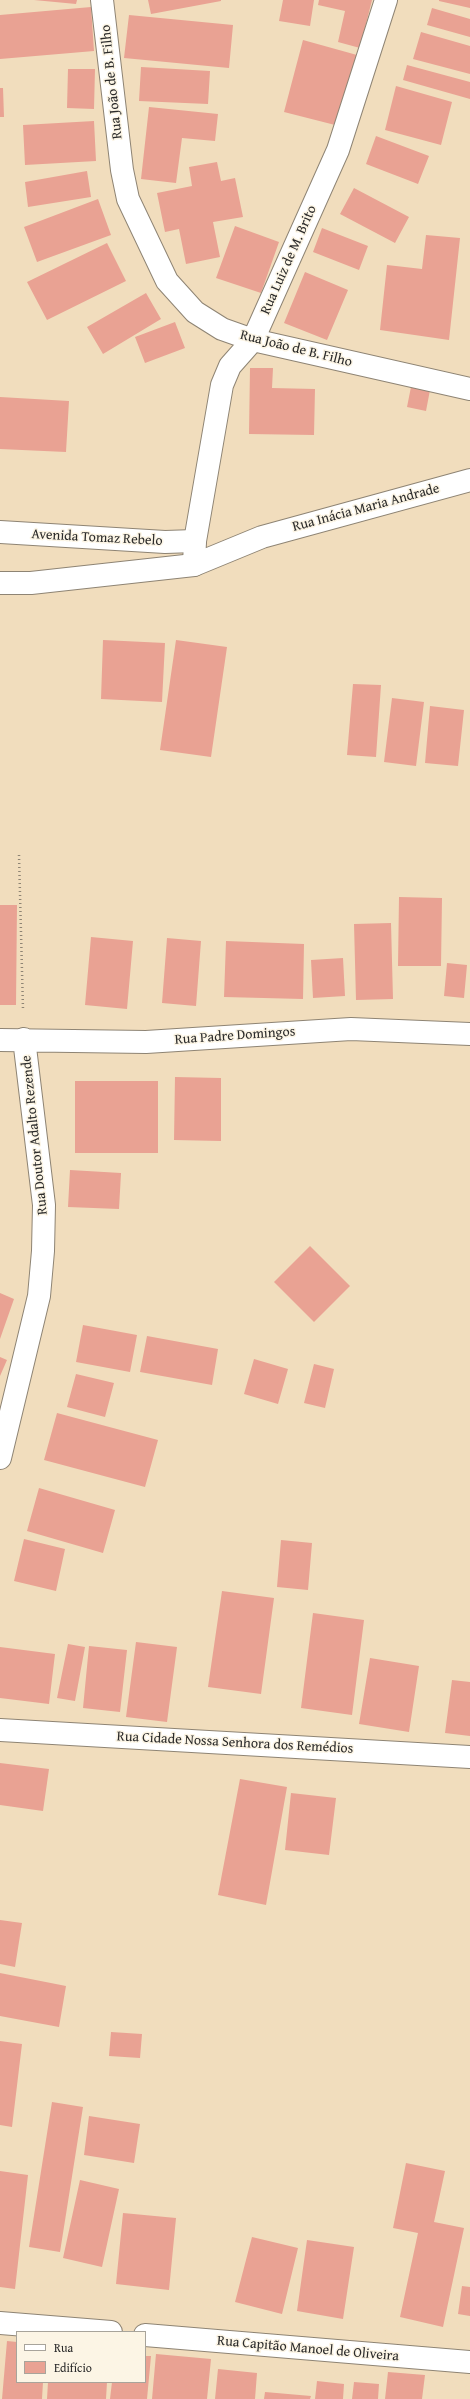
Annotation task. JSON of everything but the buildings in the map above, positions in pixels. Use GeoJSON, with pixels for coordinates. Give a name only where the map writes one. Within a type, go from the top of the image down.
{"type":"FeatureCollection","features":[{"type":"Feature","properties":{"kind":"street","name":"Rua João de B. Filho"},"geometry":{"type":"LineString","coordinates":[[102,0],[122,170],[128,200],[167,281],[195,312],[222,329],[253,340],[470,390]]}},
{"type":"Feature","properties":{"kind":"street","name":"Rua Luiz de M. Brito"},"geometry":{"type":"LineString","coordinates":[[194,565],[195,541],[222,385],[230,366],[253,340],[338,150],[386,0]]}},
{"type":"Feature","properties":{"kind":"street","name":"Rua Inácia Maria Andrade"},"geometry":{"type":"LineString","coordinates":[[194,565],[262,537],[470,480]]}},
{"type":"Feature","properties":{"kind":"street","name":"Avenida Tomaz Rebelo"},"geometry":{"type":"LineString","coordinates":[[0,532],[165,542],[195,541]]}},
{"type":"Feature","properties":{"kind":"street","name":"Rua Inácia Maria Andrade"},"geometry":{"type":"LineString","coordinates":[[195,541],[262,537]]}},
{"type":"Feature","properties":{"kind":"street","name":"Avenida Tomaz Rebelo"},"geometry":{"type":"LineString","coordinates":[[0,583],[30,583],[194,565]]}},
{"type":"Feature","properties":{"kind":"street","name":"Rua Padre Domingos"},"geometry":{"type":"LineString","coordinates":[[0,1040],[24,1039],[146,1042],[351,1029],[470,1034]]}},
{"type":"Feature","properties":{"kind":"street","name":"Rua Doutor Adalto Rezende"},"geometry":{"type":"LineString","coordinates":[[0,1458],[39,1296],[43,1251],[44,1205],[24,1039]]}},
{"type":"Feature","properties":{"kind":"street","name":"Rua Cidade Nossa Senhora dos Remédios"},"geometry":{"type":"LineString","coordinates":[[0,1730],[470,1757]]}},
{"type":"Feature","properties":{"kind":"street"},"geometry":{"type":"LineString","coordinates":[[0,2323],[99,2331]]}},
{"type":"Feature","properties":{"kind":"street","name":"Rua Capitão Manoel de Oliveira"},"geometry":{"type":"LineString","coordinates":[[146,2335],[470,2362]]}},
{"type":"Feature","properties":{"kind":"path","name":"Rua Doutor Adalto Rezende"},"geometry":{"type":"LineString","coordinates":[[19,855],[24,1039]]}}]}
